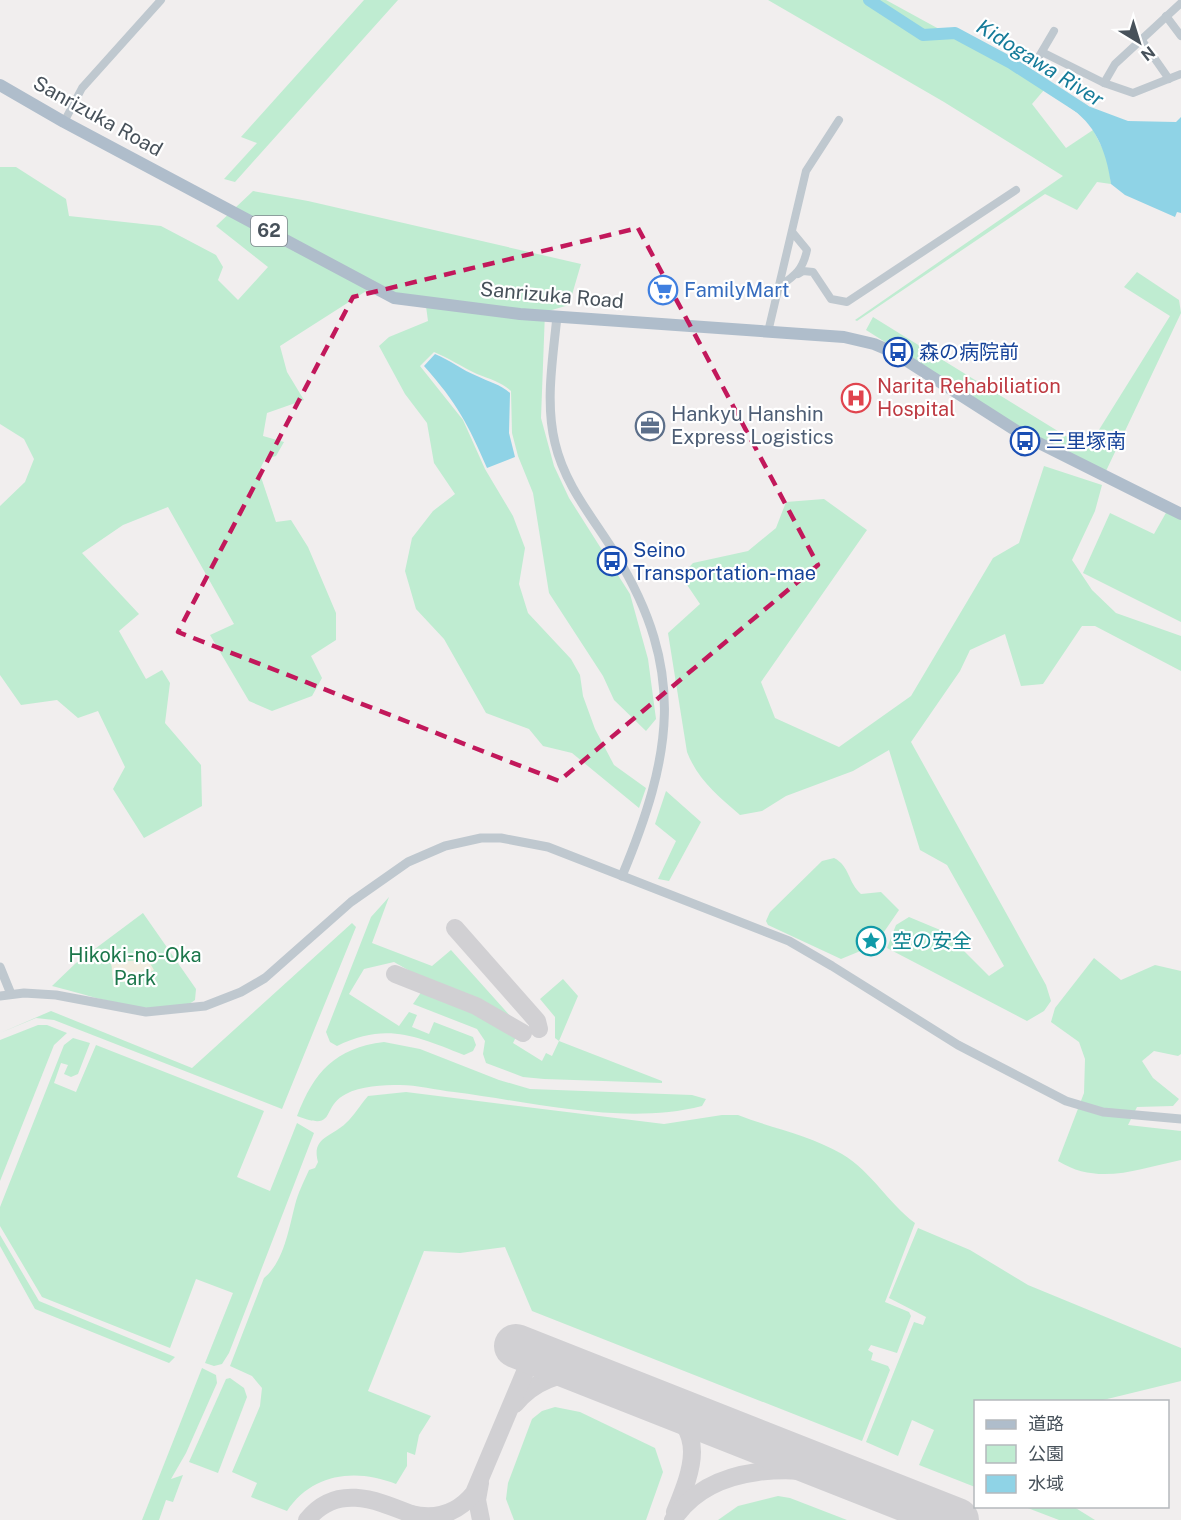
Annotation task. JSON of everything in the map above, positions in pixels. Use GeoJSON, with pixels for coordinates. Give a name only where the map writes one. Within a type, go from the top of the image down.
{"type":"FeatureCollection","features":[{"type":"Feature","properties":{"kind":"main road","name":"Sanrizuka Road"},"geometry":{"type":"LineString","coordinates":[[0,85],[64,122],[394,298],[520,314],[844,338],[874,344],[893,352],[1023,435],[1181,514]]}},
{"type":"Feature","properties":{"kind":"street"},"geometry":{"type":"LineString","coordinates":[[64,122],[82,88],[161,0]]}},
{"type":"Feature","properties":{"kind":"street"},"geometry":{"type":"LineString","coordinates":[[1104,82],[1115,64],[1181,3]]}},
{"type":"Feature","properties":{"kind":"street"},"geometry":{"type":"LineString","coordinates":[[1166,16],[1181,36]]}},
{"type":"Feature","properties":{"kind":"street"},"geometry":{"type":"LineString","coordinates":[[1034,65],[1054,31]]}},
{"type":"Feature","properties":{"kind":"street"},"geometry":{"type":"LineString","coordinates":[[1141,39],[1169,79]]}},
{"type":"Feature","properties":{"kind":"street"},"geometry":{"type":"LineString","coordinates":[[1042,51],[1104,82],[1133,93],[1181,74]]}},
{"type":"Feature","properties":{"kind":"street"},"geometry":{"type":"LineString","coordinates":[[768,332],[806,171],[839,120]]}},
{"type":"Feature","properties":{"kind":"street"},"geometry":{"type":"LineString","coordinates":[[780,286],[803,271],[813,272],[831,299],[847,302],[1016,190]]}},
{"type":"Feature","properties":{"kind":"street"},"geometry":{"type":"LineString","coordinates":[[793,233],[807,250],[798,274]]}},
{"type":"Feature","properties":{"kind":"street"},"geometry":{"type":"LineString","coordinates":[[557,316],[550,403],[554,443],[573,489],[620,562],[645,610],[663,684],[665,725],[659,771],[645,820],[622,876]]}},
{"type":"Feature","properties":{"kind":"street"},"geometry":{"type":"LineString","coordinates":[[0,996],[11,994],[56,995],[146,1012],[205,1006],[241,992],[265,978],[386,875],[431,851],[481,838],[501,838],[536,843],[789,942],[832,966],[933,1031],[1066,1101],[1103,1112],[1181,1119]]}},
{"type":"Feature","properties":{"kind":"street"},"geometry":{"type":"LineString","coordinates":[[0,967],[11,994]]}},
{"type":"Feature","properties":{"kind":"highlighted area"},"geometry":{"type":"Polygon","coordinates":[[[638,228],[818,565],[559,781],[178,632],[353,297],[638,228]]]}},
{"type":"Feature","properties":{"kind":"green space"},"geometry":{"type":"Polygon","coordinates":[[[364,0],[398,0],[235,182],[224,179],[257,143],[241,137],[364,0]]]}},
{"type":"Feature","properties":{"kind":"green space"},"geometry":{"type":"Polygon","coordinates":[[[768,0],[886,0],[1003,64],[1044,90],[1032,104],[1066,148],[1093,130],[1108,159],[1111,184],[1097,182],[1077,210],[1045,194],[857,321],[855,320],[1063,176],[944,102],[768,0]]]}},
{"type":"Feature","properties":{"kind":"green space"},"geometry":{"type":"Polygon","coordinates":[[[0,167],[16,167],[66,199],[69,216],[161,226],[216,255],[223,267],[218,280],[238,300],[268,267],[216,226],[253,191],[308,201],[581,264],[569,305],[545,312],[541,418],[554,466],[569,498],[630,594],[648,659],[656,719],[646,731],[614,700],[603,676],[549,593],[533,493],[518,456],[512,433],[511,391],[434,352],[420,366],[463,420],[485,469],[513,516],[525,548],[519,584],[528,613],[571,659],[580,675],[583,696],[595,729],[614,765],[646,788],[639,808],[572,753],[543,746],[529,729],[486,713],[444,639],[416,609],[405,571],[412,538],[433,511],[455,494],[434,463],[427,423],[405,394],[379,346],[389,337],[428,321],[426,306],[374,286],[280,346],[287,372],[304,400],[267,413],[263,436],[284,442],[276,456],[265,459],[259,471],[276,522],[291,520],[308,547],[336,613],[336,640],[311,656],[322,678],[312,696],[272,711],[249,701],[210,635],[234,624],[168,507],[123,525],[82,553],[139,614],[119,631],[146,679],[162,670],[170,683],[165,723],[201,765],[202,806],[144,838],[113,789],[125,767],[98,711],[78,718],[57,700],[21,705],[0,675],[0,506],[25,482],[34,459],[24,439],[0,424],[0,167]]]}},
{"type":"Feature","properties":{"kind":"green space"},"geometry":{"type":"Polygon","coordinates":[[[1137,272],[1179,300],[1181,313],[1106,471],[1029,433],[866,330],[873,317],[1087,449],[1170,316],[1124,287],[1137,272]]]}},
{"type":"Feature","properties":{"kind":"green space"},"geometry":{"type":"Polygon","coordinates":[[[1044,466],[1102,485],[1095,511],[1072,560],[1092,590],[1116,613],[1181,636],[1181,671],[1095,626],[1082,626],[1043,684],[1021,686],[1005,634],[970,650],[960,671],[911,742],[1046,985],[1051,1001],[1044,1011],[1027,1021],[887,948],[896,925],[909,917],[945,932],[989,976],[1004,966],[947,865],[920,850],[889,750],[853,771],[786,796],[762,811],[740,815],[703,779],[687,752],[668,633],[700,604],[681,576],[693,563],[748,551],[776,528],[786,502],[824,499],[867,530],[761,682],[775,718],[839,747],[911,696],[993,558],[1019,543],[1044,466]]]}},
{"type":"Feature","properties":{"kind":"green space"},"geometry":{"type":"Polygon","coordinates":[[[1167,511],[1181,518],[1181,622],[1083,573],[1110,513],[1154,534],[1167,511]]]}},
{"type":"Feature","properties":{"kind":"green space"},"geometry":{"type":"Polygon","coordinates":[[[666,791],[701,822],[669,881],[658,879],[676,841],[655,824],[666,791]]]}},
{"type":"Feature","properties":{"kind":"green space"},"geometry":{"type":"Polygon","coordinates":[[[834,858],[843,865],[861,894],[881,892],[899,910],[875,945],[841,959],[768,925],[766,921],[770,912],[822,861],[834,858]]]}},
{"type":"Feature","properties":{"kind":"green space"},"geometry":{"type":"Polygon","coordinates":[[[389,897],[372,943],[432,966],[451,950],[513,1019],[394,962],[364,969],[349,994],[399,1026],[409,1012],[417,1015],[412,1027],[429,1034],[434,1022],[473,1037],[476,1045],[473,1051],[464,1055],[416,1037],[386,1033],[355,1039],[337,1046],[330,1042],[326,1032],[371,917],[389,897]]]}},
{"type":"Feature","properties":{"kind":"green space","name":"Hikoki-no-Oka Park"},"geometry":{"type":"Polygon","coordinates":[[[143,913],[196,989],[195,1000],[182,1006],[165,1009],[146,1008],[125,1005],[52,986],[76,963],[143,913]]]}},
{"type":"Feature","properties":{"kind":"green space"},"geometry":{"type":"Polygon","coordinates":[[[352,923],[356,927],[282,1109],[54,1020],[36,1018],[0,1033],[51,1011],[192,1068],[352,923]]]}},
{"type":"Feature","properties":{"kind":"green space"},"geometry":{"type":"Polygon","coordinates":[[[1094,958],[1121,980],[1155,965],[1181,971],[1181,1054],[1178,1056],[1154,1051],[1142,1061],[1153,1078],[1179,1099],[1173,1106],[1137,1107],[1128,1125],[1181,1131],[1181,1160],[1134,1171],[1103,1174],[1073,1169],[1058,1161],[1084,1093],[1085,1059],[1079,1042],[1051,1022],[1055,1008],[1094,958]]]}},
{"type":"Feature","properties":{"kind":"green space"},"geometry":{"type":"Polygon","coordinates":[[[563,979],[578,996],[559,1041],[555,1038],[555,1017],[540,999],[563,979]]]}},
{"type":"Feature","properties":{"kind":"green space"},"geometry":{"type":"Polygon","coordinates":[[[422,991],[472,1012],[516,1037],[513,1043],[542,1061],[546,1053],[552,1056],[559,1041],[662,1081],[662,1083],[523,1077],[486,1063],[483,1054],[485,1041],[477,1029],[413,1004],[422,991]]]}},
{"type":"Feature","properties":{"kind":"green space"},"geometry":{"type":"Polygon","coordinates":[[[38,1025],[47,1025],[67,1033],[54,1045],[0,1181],[0,1040],[38,1025]]]}},
{"type":"Feature","properties":{"kind":"green space"},"geometry":{"type":"Polygon","coordinates":[[[73,1038],[90,1043],[78,1074],[71,1077],[64,1074],[68,1065],[61,1063],[54,1083],[76,1092],[96,1045],[264,1111],[237,1177],[270,1191],[297,1123],[314,1133],[229,1353],[222,1364],[214,1366],[205,1363],[233,1293],[196,1279],[170,1348],[42,1297],[0,1226],[0,1207],[64,1045],[73,1038]]]}},
{"type":"Feature","properties":{"kind":"green space"},"geometry":{"type":"Polygon","coordinates":[[[384,1042],[420,1049],[499,1080],[530,1089],[692,1095],[706,1099],[702,1106],[672,1112],[610,1113],[413,1086],[386,1085],[346,1094],[338,1099],[324,1119],[318,1121],[297,1116],[311,1087],[328,1065],[339,1056],[352,1050],[384,1042]]]}},
{"type":"Feature","properties":{"kind":"green space"},"geometry":{"type":"Polygon","coordinates":[[[406,1092],[664,1124],[722,1115],[738,1115],[830,1147],[853,1161],[915,1223],[885,1302],[909,1312],[911,1316],[897,1353],[871,1345],[868,1350],[873,1353],[871,1360],[888,1366],[890,1370],[862,1441],[532,1311],[505,1247],[460,1253],[424,1251],[368,1391],[431,1416],[419,1435],[415,1455],[407,1452],[407,1466],[396,1484],[366,1476],[336,1477],[309,1488],[287,1511],[251,1497],[257,1483],[232,1472],[260,1406],[262,1388],[252,1376],[230,1366],[264,1278],[281,1254],[299,1192],[309,1170],[315,1168],[318,1162],[317,1147],[320,1142],[349,1120],[368,1096],[406,1092]]]}},
{"type":"Feature","properties":{"kind":"green space"},"geometry":{"type":"Polygon","coordinates":[[[918,1228],[970,1250],[1028,1285],[1181,1348],[1181,1381],[1103,1400],[974,1400],[974,1487],[919,1465],[934,1430],[912,1420],[898,1456],[866,1442],[914,1322],[923,1325],[926,1317],[889,1298],[918,1228]]]}},
{"type":"Feature","properties":{"kind":"green space"},"geometry":{"type":"Polygon","coordinates":[[[0,1235],[39,1301],[175,1357],[169,1363],[35,1309],[0,1246],[0,1235]]]}},
{"type":"Feature","properties":{"kind":"green space"},"geometry":{"type":"Polygon","coordinates":[[[202,1368],[216,1375],[217,1383],[186,1453],[171,1479],[183,1475],[173,1502],[166,1500],[159,1520],[142,1520],[202,1368]]]}},
{"type":"Feature","properties":{"kind":"green space"},"geometry":{"type":"Polygon","coordinates":[[[230,1378],[244,1388],[247,1397],[218,1473],[189,1462],[226,1379],[230,1378]]]}},
{"type":"Feature","properties":{"kind":"green space"},"geometry":{"type":"Polygon","coordinates":[[[555,1407],[580,1412],[655,1448],[663,1472],[646,1520],[514,1520],[506,1499],[508,1483],[532,1419],[542,1411],[555,1407]]]}},
{"type":"Feature","properties":{"kind":"green space"},"geometry":{"type":"Polygon","coordinates":[[[778,1496],[790,1498],[847,1520],[718,1520],[738,1506],[778,1496]]]}},
{"type":"Feature","properties":{"kind":"green space"},"geometry":{"type":"Polygon","coordinates":[[[1028,1508],[1076,1508],[1095,1520],[1059,1520],[1028,1508]]]}},
{"type":"Feature","properties":{"kind":"sand"},"geometry":{"type":"Polygon","coordinates":[[[112,949],[127,961],[148,960],[154,970],[135,982],[114,982],[110,961],[102,956],[112,949]]]}},
{"type":"Feature","properties":{"kind":"water"},"geometry":{"type":"Polygon","coordinates":[[[1072,100],[1128,121],[1176,122],[1181,117],[1181,213],[1177,212],[1175,217],[1125,195],[1111,184],[1106,160],[1098,139],[1085,121],[1068,106],[1072,100]]]}},
{"type":"Feature","properties":{"kind":"water"},"geometry":{"type":"Polygon","coordinates":[[[435,354],[510,393],[509,433],[515,457],[487,468],[461,414],[424,366],[435,354]]]}},
{"type":"Feature","properties":{"kind":"waterway","name":"Kidogawa River"},"geometry":{"type":"LineString","coordinates":[[869,0],[923,35],[955,33],[1011,63],[1084,110]]}},
{"type":"Feature","properties":{"kind":"taxiway"},"geometry":{"type":"LineString","coordinates":[[455,928],[537,1021],[539,1029]]}},
{"type":"Feature","properties":{"kind":"taxiway"},"geometry":{"type":"LineString","coordinates":[[395,974],[476,1006],[523,1033]]}},
{"type":"Feature","properties":{"kind":"taxiway"},"geometry":{"type":"LineString","coordinates":[[411,1514],[429,1516],[446,1513],[461,1506],[474,1493],[533,1353]]}},
{"type":"Feature","properties":{"kind":"taxiway"},"geometry":{"type":"LineString","coordinates":[[515,1404],[530,1390],[557,1376],[588,1374]]}},
{"type":"Feature","properties":{"kind":"taxiway"},"geometry":{"type":"LineString","coordinates":[[661,1403],[676,1414],[691,1439],[692,1453],[687,1481],[675,1512]]}},
{"type":"Feature","properties":{"kind":"taxiway"},"geometry":{"type":"LineString","coordinates":[[673,1520],[689,1501],[710,1487],[733,1477],[784,1470],[835,1475],[858,1481]]}},
{"type":"Feature","properties":{"kind":"taxiway"},"geometry":{"type":"LineString","coordinates":[[480,1483],[477,1500],[481,1520]]}},
{"type":"Feature","properties":{"kind":"taxiway"},"geometry":{"type":"LineString","coordinates":[[307,1520],[319,1508],[333,1501],[347,1498],[376,1501],[421,1518]]}},
{"type":"Feature","properties":{"kind":"runway"},"geometry":{"type":"LineString","coordinates":[[516,1346],[957,1520]]}},
{"type":"Feature","properties":{"kind":"place","name":"FamilyMart"},"geometry":{"type":"Point","coordinates":[663,290]}},
{"type":"Feature","properties":{"kind":"place","name":"森の病院前"},"geometry":{"type":"Point","coordinates":[898,352]}},
{"type":"Feature","properties":{"kind":"place","name":"Narita Rehabiliation Hospital"},"geometry":{"type":"Point","coordinates":[856,398]}},
{"type":"Feature","properties":{"kind":"place","name":"Hankyu Hanshin Express Logistics"},"geometry":{"type":"Point","coordinates":[650,426]}},
{"type":"Feature","properties":{"kind":"place","name":"三里塚南"},"geometry":{"type":"Point","coordinates":[1025,441]}},
{"type":"Feature","properties":{"kind":"place","name":"Seino Transportation-mae"},"geometry":{"type":"Point","coordinates":[612,561]}},
{"type":"Feature","properties":{"kind":"place","name":"空の安全"},"geometry":{"type":"Point","coordinates":[871,941]}}]}
